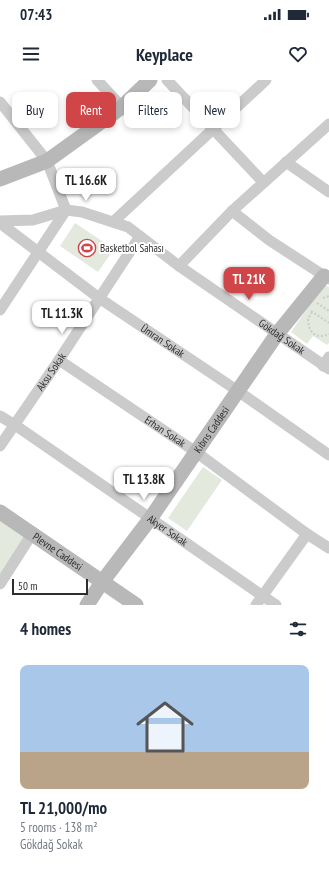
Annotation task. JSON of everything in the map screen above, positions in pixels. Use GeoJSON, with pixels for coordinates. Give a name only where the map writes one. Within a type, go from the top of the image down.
{"type":"FeatureCollection","features":[{"type":"Feature","properties":{"kind":"street"},"geometry":{"type":"LineString","coordinates":[[97,80],[122,107]]}},
{"type":"Feature","properties":{"kind":"street"},"geometry":{"type":"LineString","coordinates":[[0,179],[47,160],[122,107],[150,80]]}},
{"type":"Feature","properties":{"kind":"street"},"geometry":{"type":"LineString","coordinates":[[167,80],[264,182]]}},
{"type":"Feature","properties":{"kind":"street"},"geometry":{"type":"LineString","coordinates":[[113,222],[266,80]]}},
{"type":"Feature","properties":{"kind":"street"},"geometry":{"type":"LineString","coordinates":[[0,102],[47,160],[66,210],[0,310]]}},
{"type":"Feature","properties":{"kind":"street"},"geometry":{"type":"LineString","coordinates":[[179,266],[232,210],[329,124]]}},
{"type":"Feature","properties":{"kind":"street"},"geometry":{"type":"LineString","coordinates":[[286,162],[329,192]]}},
{"type":"Feature","properties":{"kind":"street","name":"Gökdağ Sokak"},"geometry":{"type":"LineString","coordinates":[[0,222],[33,220],[66,210],[82,212],[128,227],[179,266],[277,334],[327,364]]}},
{"type":"Feature","properties":{"kind":"street"},"geometry":{"type":"LineString","coordinates":[[232,210],[269,240],[327,278]]}},
{"type":"Feature","properties":{"kind":"street","name":"Ümran Sokak"},"geometry":{"type":"LineString","coordinates":[[0,222],[99,298],[329,454]]}},
{"type":"Feature","properties":{"kind":"street","name":"Aksu Sokak"},"geometry":{"type":"LineString","coordinates":[[0,446],[59,360],[140,236]]}},
{"type":"Feature","properties":{"kind":"street","name":"Kıbrıs Caddesi"},"geometry":{"type":"LineString","coordinates":[[87,605],[102,582],[150,519],[277,334],[327,278]]}},
{"type":"Feature","properties":{"kind":"street","name":"Erhan Sokak"},"geometry":{"type":"LineString","coordinates":[[59,360],[196,452],[307,534],[329,548]]}},
{"type":"Feature","properties":{"kind":"street","name":"Akyer Sokak"},"geometry":{"type":"LineString","coordinates":[[0,416],[150,519],[260,601],[276,605]]}},
{"type":"Feature","properties":{"kind":"street","name":"Plevne Caddesi"},"geometry":{"type":"LineString","coordinates":[[0,512],[136,605]]}},
{"type":"Feature","properties":{"kind":"street"},"geometry":{"type":"LineString","coordinates":[[0,584],[32,534]]}},
{"type":"Feature","properties":{"kind":"street"},"geometry":{"type":"LineString","coordinates":[[260,601],[307,534]]}},
{"type":"Feature","properties":{"kind":"path"},"geometry":{"type":"LineString","coordinates":[[323,298],[329,296]]}},
{"type":"Feature","properties":{"kind":"path"},"geometry":{"type":"LineString","coordinates":[[315,302],[329,311]]}},
{"type":"Feature","properties":{"kind":"path"},"geometry":{"type":"LineString","coordinates":[[312,306],[309,310],[329,323]]}},
{"type":"Feature","properties":{"kind":"path"},"geometry":{"type":"LineString","coordinates":[[312,312],[308,319],[310,330],[317,336],[329,334]]}},
{"type":"Feature","properties":{"kind":"shaded area","name":"Basketbol Sahası"},"geometry":{"type":"Polygon","coordinates":[[[75,223],[114,249],[98,272],[60,246],[75,223]]]}},
{"type":"Feature","properties":{"kind":"shaded area"},"geometry":{"type":"Polygon","coordinates":[[[324,284],[329,287],[329,343],[327,345],[313,336],[307,344],[291,332],[324,284]]]}},
{"type":"Feature","properties":{"kind":"shaded area"},"geometry":{"type":"Polygon","coordinates":[[[203,467],[222,480],[187,531],[168,518],[203,467]]]}},
{"type":"Feature","properties":{"kind":"shaded area"},"geometry":{"type":"Polygon","coordinates":[[[0,517],[27,536],[0,577],[0,517]]]}},
{"type":"Feature","properties":{"kind":"place","name":"Basketbol Sahası"},"geometry":{"type":"Point","coordinates":[87,248]}}]}
